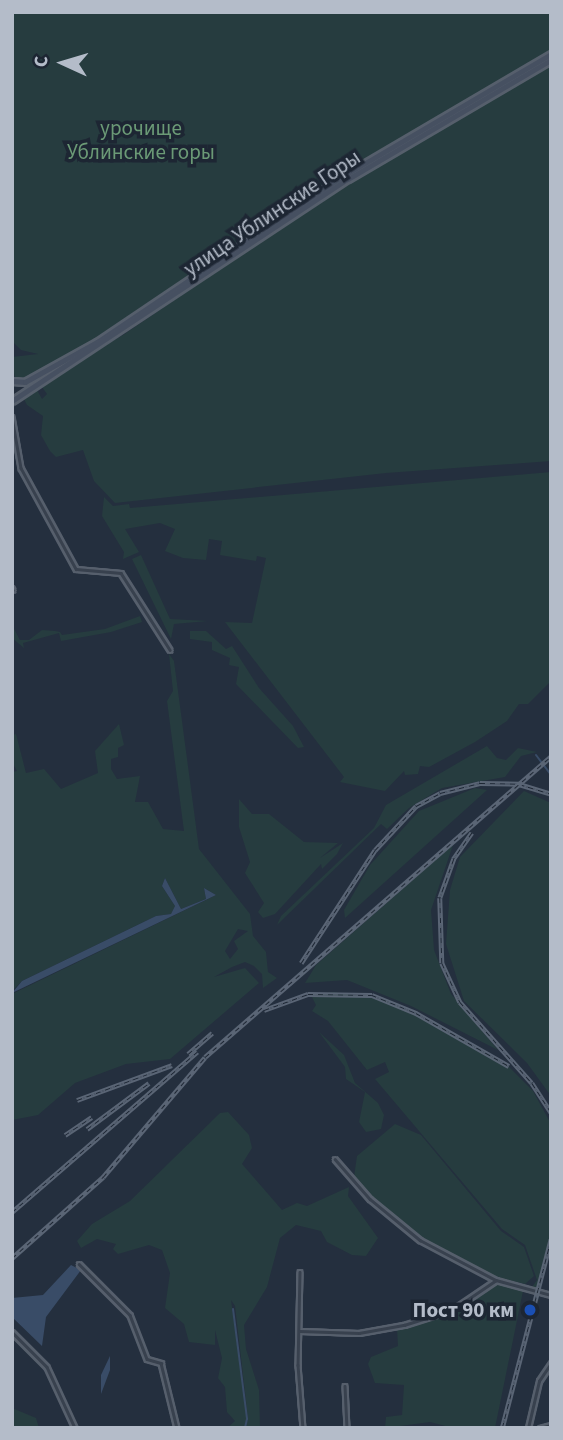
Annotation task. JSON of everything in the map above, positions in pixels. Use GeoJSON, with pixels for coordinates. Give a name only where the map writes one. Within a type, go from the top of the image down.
{"type":"FeatureCollection","features":[{"type":"Feature","properties":{"kind":"main road","name":"улица Ублинские Горы"},"geometry":{"type":"LineString","coordinates":[[12,382],[25,382],[97,342],[345,175],[551,54]]}},
{"type":"Feature","properties":{"kind":"main road","name":"улица Ублинские Горы"},"geometry":{"type":"LineString","coordinates":[[14,399],[136,323],[348,179],[551,60]]}},
{"type":"Feature","properties":{"kind":"main road"},"geometry":{"type":"LineString","coordinates":[[12,382],[14,399]]}},
{"type":"Feature","properties":{"kind":"street"},"geometry":{"type":"LineString","coordinates":[[12,417],[21,468],[76,569],[121,573],[170,650]]}},
{"type":"Feature","properties":{"kind":"street"},"geometry":{"type":"LineString","coordinates":[[335,1159],[400,1226],[496,1280],[551,1295]]}},
{"type":"Feature","properties":{"kind":"street"},"geometry":{"type":"LineString","coordinates":[[79,1264],[130,1315],[147,1359],[161,1363],[177,1428]]}},
{"type":"Feature","properties":{"kind":"street"},"geometry":{"type":"LineString","coordinates":[[300,1272],[303,1428]]}},
{"type":"Feature","properties":{"kind":"street"},"geometry":{"type":"LineString","coordinates":[[300,1331],[359,1333],[404,1325],[452,1310],[496,1280]]}},
{"type":"Feature","properties":{"kind":"street"},"geometry":{"type":"LineString","coordinates":[[12,1332],[47,1367],[75,1428]]}},
{"type":"Feature","properties":{"kind":"street"},"geometry":{"type":"LineString","coordinates":[[528,1428],[539,1381],[551,1363]]}},
{"type":"Feature","properties":{"kind":"street"},"geometry":{"type":"LineString","coordinates":[[345,1386],[347,1428]]}},
{"type":"Feature","properties":{"kind":"street"},"geometry":{"type":"LineString","coordinates":[[540,1428],[551,1425]]}},
{"type":"Feature","properties":{"kind":"green space","name":"урочище Ублинские горы"},"geometry":{"type":"Polygon","coordinates":[[[12,12],[551,12],[551,52],[361,161],[103,335],[31,378],[15,380],[12,357],[38,354],[21,350],[12,341],[12,12]]]}},
{"type":"Feature","properties":{"kind":"green space"},"geometry":{"type":"Polygon","coordinates":[[[551,63],[551,461],[386,473],[115,503],[94,481],[83,450],[56,457],[50,451],[41,435],[43,416],[27,405],[22,395],[36,388],[42,399],[47,394],[39,383],[123,335],[359,175],[551,63]]]}},
{"type":"Feature","properties":{"kind":"green space"},"geometry":{"type":"Polygon","coordinates":[[[551,472],[551,681],[528,704],[519,704],[507,721],[429,767],[420,766],[418,774],[405,775],[404,771],[385,791],[340,782],[344,777],[225,622],[252,623],[266,558],[257,556],[256,561],[220,555],[222,541],[209,539],[206,560],[183,558],[165,551],[175,529],[160,523],[125,529],[139,552],[123,559],[124,552],[102,516],[104,497],[113,506],[129,504],[130,508],[551,472]]]}},
{"type":"Feature","properties":{"kind":"green space"},"geometry":{"type":"Polygon","coordinates":[[[141,555],[170,619],[208,621],[174,624],[171,639],[132,559],[141,555]]]}},
{"type":"Feature","properties":{"kind":"green space"},"geometry":{"type":"Polygon","coordinates":[[[140,616],[142,622],[111,632],[61,641],[59,633],[23,643],[24,648],[12,638],[12,625],[20,640],[29,640],[42,630],[60,632],[62,635],[105,629],[140,616]]]}},
{"type":"Feature","properties":{"kind":"green space"},"geometry":{"type":"Polygon","coordinates":[[[190,631],[206,631],[226,649],[232,646],[259,688],[293,726],[304,747],[298,748],[236,684],[239,667],[229,665],[230,658],[212,650],[212,642],[190,639],[190,631]]]}},
{"type":"Feature","properties":{"kind":"green space"},"geometry":{"type":"Polygon","coordinates":[[[169,654],[174,661],[199,849],[250,914],[253,936],[266,952],[268,972],[277,978],[263,988],[262,974],[254,966],[245,962],[232,967],[214,977],[245,968],[259,983],[170,1059],[126,1064],[75,1083],[38,1115],[12,1120],[12,994],[216,895],[204,888],[206,899],[181,909],[165,878],[162,886],[175,906],[171,914],[156,916],[22,981],[12,991],[12,772],[17,771],[12,762],[12,735],[16,734],[26,773],[44,769],[61,789],[98,773],[95,751],[119,724],[124,745],[118,748],[118,757],[111,759],[111,769],[117,779],[140,776],[135,802],[148,802],[163,829],[184,831],[167,701],[173,691],[169,654]],[[238,929],[225,951],[230,959],[238,949],[234,941],[248,931],[238,929]]]}},
{"type":"Feature","properties":{"kind":"green space"},"geometry":{"type":"Polygon","coordinates":[[[487,746],[497,758],[506,760],[518,748],[537,752],[521,756],[505,777],[442,788],[409,808],[387,829],[381,824],[277,925],[281,916],[374,828],[386,805],[487,746]]]}},
{"type":"Feature","properties":{"kind":"green space"},"geometry":{"type":"Polygon","coordinates":[[[475,788],[487,790],[345,918],[344,910],[370,865],[419,811],[475,788]]]}},
{"type":"Feature","properties":{"kind":"green space"},"geometry":{"type":"Polygon","coordinates":[[[524,791],[551,803],[551,1096],[527,1063],[464,1001],[446,944],[450,890],[460,857],[524,791]]]}},
{"type":"Feature","properties":{"kind":"green space"},"geometry":{"type":"Polygon","coordinates":[[[239,799],[252,814],[269,814],[304,842],[338,843],[320,858],[343,843],[337,854],[322,869],[321,864],[275,914],[263,918],[258,912],[264,903],[245,873],[250,862],[239,827],[239,799]]]}},
{"type":"Feature","properties":{"kind":"green space"},"geometry":{"type":"Polygon","coordinates":[[[453,845],[431,910],[434,950],[451,994],[498,1050],[411,1006],[347,980],[305,983],[316,965],[453,845]]]}},
{"type":"Feature","properties":{"kind":"green space"},"geometry":{"type":"Polygon","coordinates":[[[334,992],[384,1000],[426,1020],[507,1065],[533,1091],[551,1124],[551,1237],[538,1288],[532,1287],[537,1280],[525,1245],[502,1229],[375,1079],[389,1072],[385,1062],[367,1070],[328,1021],[312,1011],[316,1005],[311,995],[334,992]]]}},
{"type":"Feature","properties":{"kind":"green space"},"geometry":{"type":"Polygon","coordinates":[[[319,1032],[344,1055],[355,1083],[378,1103],[384,1115],[381,1129],[366,1132],[359,1122],[365,1092],[346,1079],[345,1067],[319,1032]]]}},
{"type":"Feature","properties":{"kind":"green space"},"geometry":{"type":"Polygon","coordinates":[[[228,1112],[249,1135],[252,1148],[242,1164],[282,1210],[297,1203],[307,1206],[349,1187],[348,1196],[378,1238],[366,1256],[352,1255],[327,1242],[321,1231],[296,1225],[280,1238],[267,1287],[244,1325],[246,1349],[259,1390],[260,1428],[245,1428],[248,1419],[235,1306],[231,1300],[247,1419],[244,1428],[227,1428],[235,1421],[227,1412],[225,1387],[218,1378],[222,1358],[215,1330],[215,1345],[189,1342],[184,1324],[165,1308],[170,1273],[162,1250],[149,1245],[118,1254],[113,1249],[116,1244],[97,1239],[81,1248],[77,1241],[92,1224],[130,1201],[220,1113],[228,1112]]]}},
{"type":"Feature","properties":{"kind":"green space"},"geometry":{"type":"Polygon","coordinates":[[[395,1124],[421,1135],[501,1231],[524,1247],[534,1276],[525,1284],[499,1278],[423,1240],[391,1216],[354,1177],[357,1156],[395,1124]]]}},
{"type":"Feature","properties":{"kind":"green space"},"geometry":{"type":"Polygon","coordinates":[[[496,1283],[523,1291],[495,1428],[453,1428],[430,1422],[385,1428],[386,1417],[402,1415],[404,1385],[375,1383],[368,1364],[371,1357],[398,1346],[397,1328],[455,1311],[496,1283]]]}},
{"type":"Feature","properties":{"kind":"green space"},"geometry":{"type":"Polygon","coordinates":[[[12,1408],[36,1418],[39,1428],[12,1428],[12,1408]]]}},
{"type":"Feature","properties":{"kind":"water"},"geometry":{"type":"Polygon","coordinates":[[[165,878],[181,909],[206,899],[204,888],[216,895],[12,993],[22,981],[156,916],[171,914],[175,906],[162,886],[165,878]]]}},
{"type":"Feature","properties":{"kind":"water"},"geometry":{"type":"Polygon","coordinates":[[[71,1265],[81,1270],[46,1317],[42,1346],[12,1317],[12,1298],[43,1295],[71,1265]]]}},
{"type":"Feature","properties":{"kind":"water"},"geometry":{"type":"Polygon","coordinates":[[[110,1356],[110,1370],[101,1394],[101,1375],[110,1356]]]}},
{"type":"Feature","properties":{"kind":"waterway"},"geometry":{"type":"LineString","coordinates":[[536,755],[551,775]]}},
{"type":"Feature","properties":{"kind":"waterway"},"geometry":{"type":"LineString","coordinates":[[233,1309],[247,1419],[245,1428]]}},
{"type":"Feature","properties":{"kind":"railway"},"geometry":{"type":"LineString","coordinates":[[12,1258],[103,1177],[205,1057],[551,756]]}},
{"type":"Feature","properties":{"kind":"railway"},"geometry":{"type":"LineString","coordinates":[[301,963],[375,850],[416,806],[440,793],[480,783],[519,784],[551,794]]}},
{"type":"Feature","properties":{"kind":"railway"},"geometry":{"type":"LineString","coordinates":[[472,833],[454,859],[440,898],[442,963],[460,1002],[532,1083],[551,1112]]}},
{"type":"Feature","properties":{"kind":"railway"},"geometry":{"type":"LineString","coordinates":[[264,1010],[308,994],[372,995],[416,1013],[509,1066]]}},
{"type":"Feature","properties":{"kind":"railway"},"geometry":{"type":"LineString","coordinates":[[188,1054],[212,1033]]}},
{"type":"Feature","properties":{"kind":"railway"},"geometry":{"type":"LineString","coordinates":[[12,1212],[197,1052]]}},
{"type":"Feature","properties":{"kind":"railway"},"geometry":{"type":"LineString","coordinates":[[77,1100],[172,1065]]}},
{"type":"Feature","properties":{"kind":"railway"},"geometry":{"type":"LineString","coordinates":[[87,1129],[149,1083]]}},
{"type":"Feature","properties":{"kind":"railway"},"geometry":{"type":"LineString","coordinates":[[65,1135],[92,1117]]}},
{"type":"Feature","properties":{"kind":"railway"},"geometry":{"type":"LineString","coordinates":[[502,1428],[551,1239]]}},
{"type":"Feature","properties":{"kind":"place","name":"Пост 90 км"},"geometry":{"type":"Point","coordinates":[530,1310]}}]}
